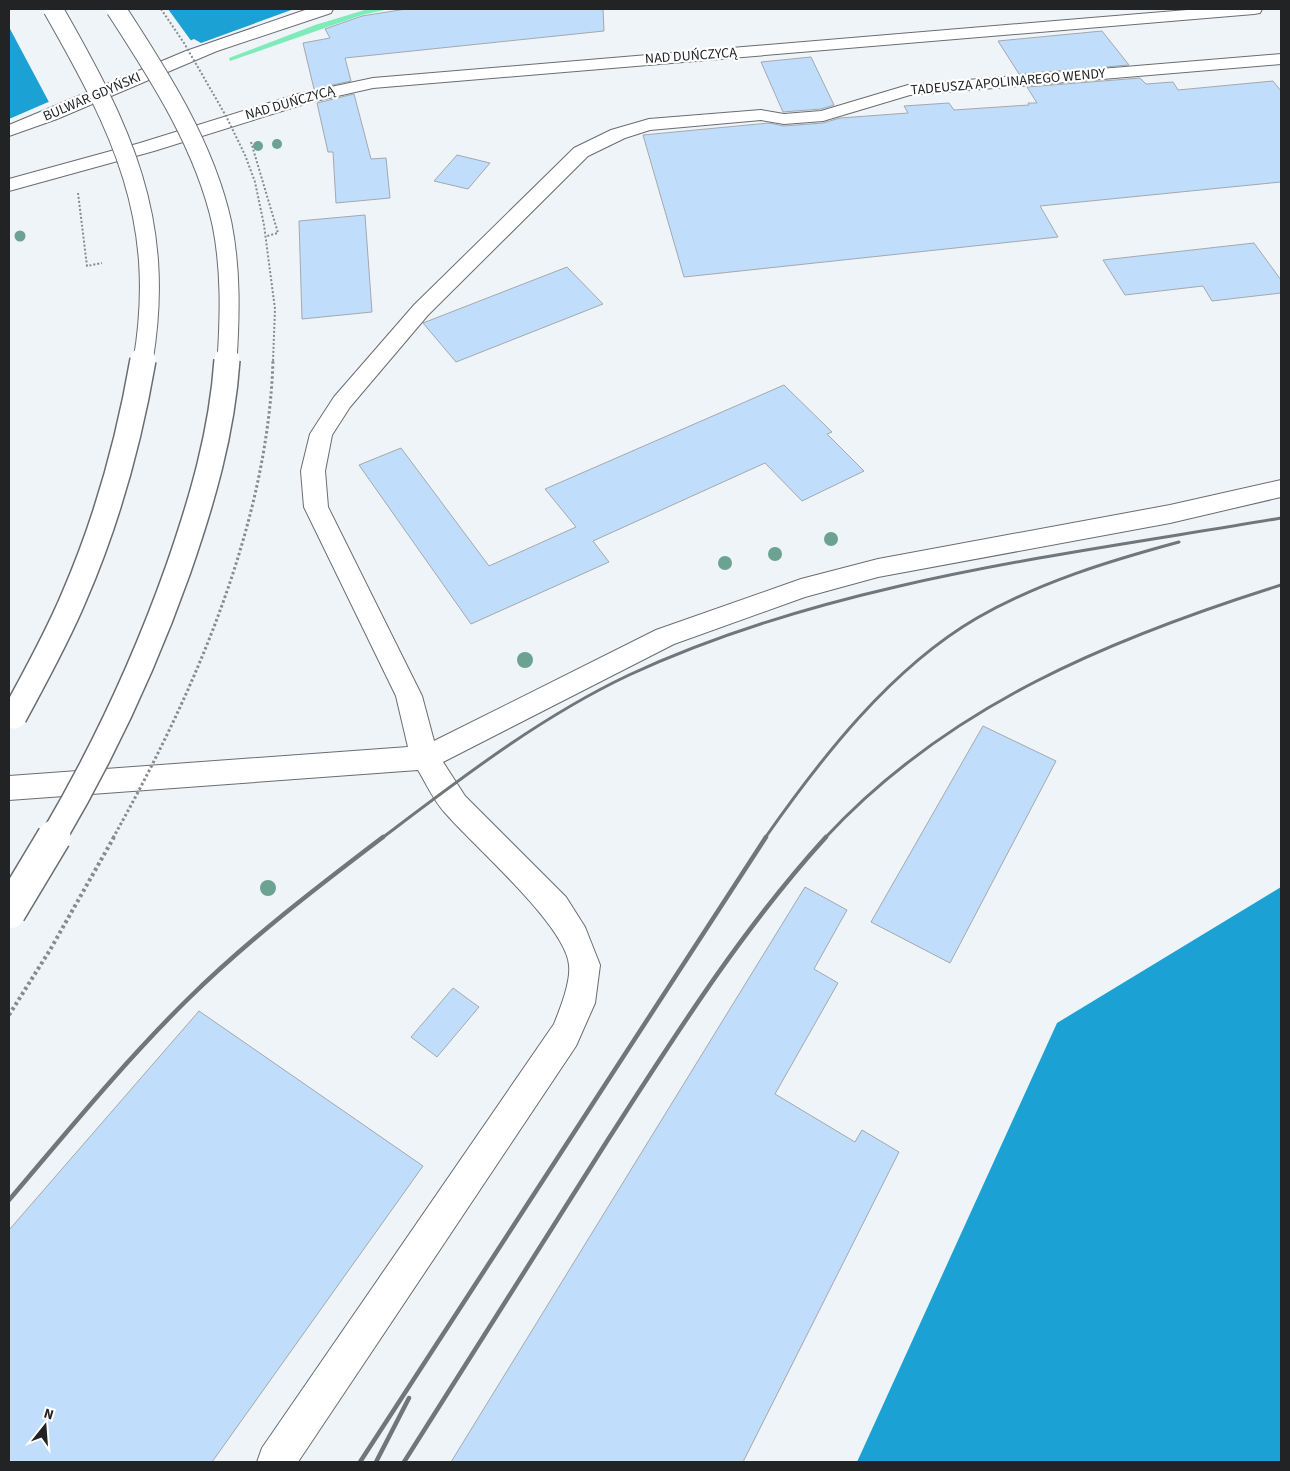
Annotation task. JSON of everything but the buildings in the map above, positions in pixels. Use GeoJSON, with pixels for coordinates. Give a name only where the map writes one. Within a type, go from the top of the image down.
{"type":"FeatureCollection","features":[{"type":"Feature","properties":{"kind":"main road"},"geometry":{"type":"LineString","coordinates":[[14,716],[81,581],[108,507],[120,468],[136,399],[148,328],[150,295],[147,244],[131,168],[106,105],[53,9]]}},
{"type":"Feature","properties":{"kind":"main road"},"geometry":{"type":"LineString","coordinates":[[9,912],[45,853],[96,761],[151,644],[173,587],[207,480],[225,390],[229,289],[219,210],[200,160],[161,80],[116,9]]}},
{"type":"Feature","properties":{"kind":"main road","name":"BULWAR GDYŃSKI"},"geometry":{"type":"LineString","coordinates":[[9,131],[174,62],[266,28],[325,9]]}},
{"type":"Feature","properties":{"kind":"main road","name":"NAD DUŃCZYCĄ"},"geometry":{"type":"LineString","coordinates":[[75,167],[136,151],[328,91],[391,81],[660,58],[757,52],[1254,9]]}},
{"type":"Feature","properties":{"kind":"main road","name":"TADEUSZA APOLINAREGO WENDY"},"geometry":{"type":"LineString","coordinates":[[276,1462],[565,1035],[579,1003],[585,965],[574,936],[555,907],[455,805],[425,758],[409,696],[316,507],[313,471],[321,434],[342,402],[421,310],[581,152],[618,134],[649,125],[761,115],[784,120],[823,116],[908,90],[1281,59]]}},
{"type":"Feature","properties":{"kind":"main road"},"geometry":{"type":"LineString","coordinates":[[9,185],[75,167]]}},
{"type":"Feature","properties":{"kind":"main road"},"geometry":{"type":"LineString","coordinates":[[9,788],[425,758],[497,724],[665,636],[801,589],[878,568],[1170,514],[1281,489]]}},
{"type":"Feature","properties":{"kind":"path"},"geometry":{"type":"LineString","coordinates":[[243,116],[278,233],[267,236]]}},
{"type":"Feature","properties":{"kind":"path"},"geometry":{"type":"LineString","coordinates":[[75,167],[87,266],[102,263]]}},
{"type":"Feature","properties":{"kind":"green space"},"geometry":{"type":"Polygon","coordinates":[[[368,9],[389,9],[362,15],[230,61],[229,58],[315,25],[368,9]]]}},
{"type":"Feature","properties":{"kind":"water"},"geometry":{"type":"Polygon","coordinates":[[[9,9],[294,9],[201,43],[194,39],[9,119],[9,9]]]}},
{"type":"Feature","properties":{"kind":"water"},"geometry":{"type":"Polygon","coordinates":[[[1281,887],[1281,1462],[857,1462],[1057,1023],[1281,887]]]}},
{"type":"Feature","properties":{"kind":"pier"},"geometry":{"type":"Polygon","coordinates":[[[9,9],[168,9],[192,42],[50,104],[9,27],[9,9]]]}},
{"type":"Feature","properties":{"kind":"railway"},"geometry":{"type":"LineString","coordinates":[[382,838],[532,729],[629,675],[706,643],[786,616],[867,594],[949,575],[1033,559],[1281,518]]}},
{"type":"Feature","properties":{"kind":"railway"},"geometry":{"type":"LineString","coordinates":[[765,838],[834,746],[860,717],[915,662],[945,639],[1001,605],[1050,583],[1101,565],[1179,542]]}},
{"type":"Feature","properties":{"kind":"railway"},"geometry":{"type":"LineString","coordinates":[[826,837],[873,791],[924,750],[979,713],[1095,653],[1156,628],[1281,585]]}},
{"type":"Feature","properties":{"kind":"railway"},"geometry":{"type":"LineString","coordinates":[[9,1200],[119,1072],[188,999],[258,935],[383,837]]}},
{"type":"Feature","properties":{"kind":"railway"},"geometry":{"type":"LineString","coordinates":[[360,1462],[766,837]]}},
{"type":"Feature","properties":{"kind":"railway"},"geometry":{"type":"LineString","coordinates":[[404,1462],[685,1021],[766,908],[826,837]]}},
{"type":"Feature","properties":{"kind":"railway"},"geometry":{"type":"LineString","coordinates":[[376,1462],[409,1398]]}}]}
